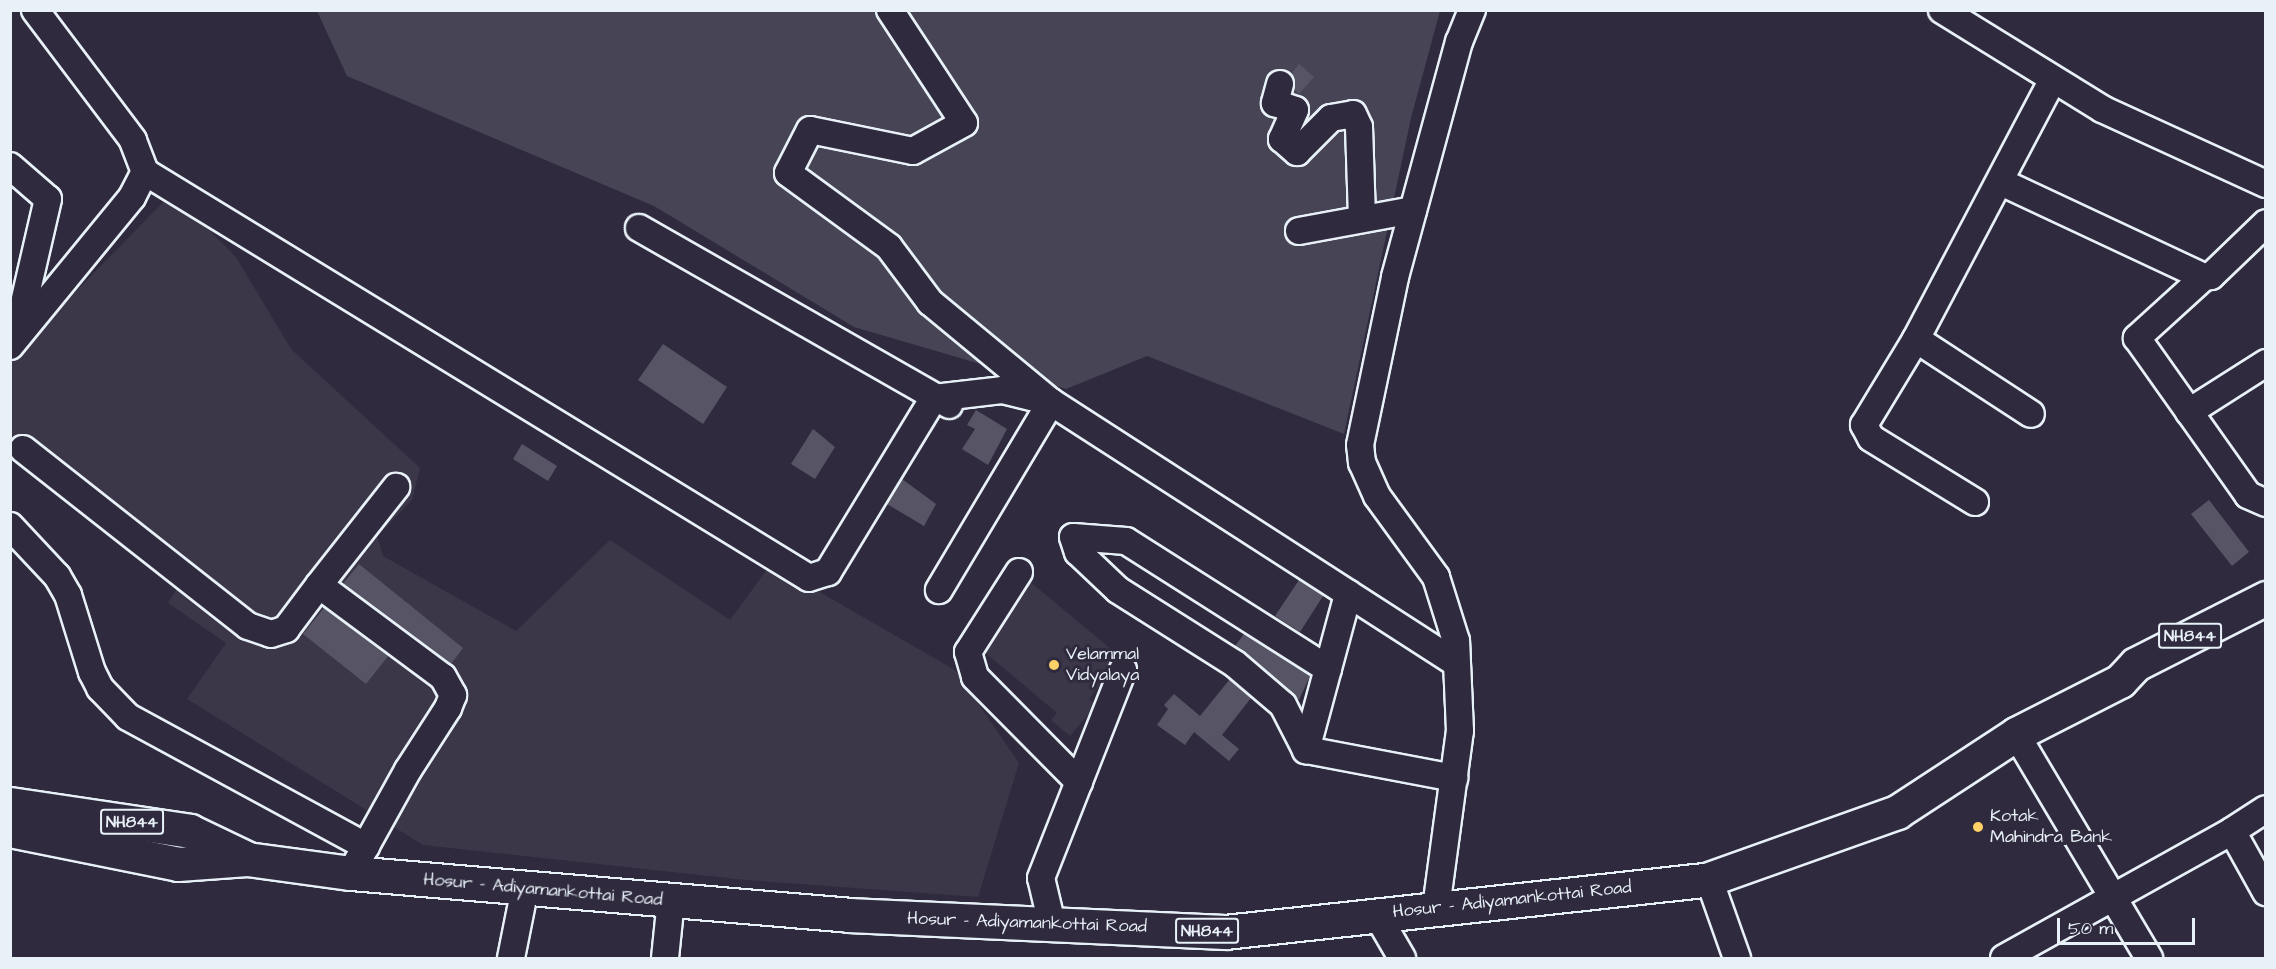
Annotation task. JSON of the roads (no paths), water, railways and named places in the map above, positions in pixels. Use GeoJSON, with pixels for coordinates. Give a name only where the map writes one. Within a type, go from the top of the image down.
{"type":"FeatureCollection","features":[{"type":"Feature","properties":{"kind":"highway","name":"Hosur - Adiyamankottai Road"},"geometry":{"type":"LineString","coordinates":[[10,830],[178,864],[248,859],[358,860],[525,888],[848,915],[1226,932],[1709,879],[1897,812],[2016,734],[2120,681],[2136,664],[2265,598]]}},
{"type":"Feature","properties":{"kind":"highway","name":"Hosur - Adiyamankottai Road"},"geometry":{"type":"LineString","coordinates":[[2120,681],[2143,683],[2265,617]]}},
{"type":"Feature","properties":{"kind":"highway","name":"Hosur - Adiyamankottai Road"},"geometry":{"type":"LineString","coordinates":[[10,804],[190,831],[248,859]]}},
{"type":"Feature","properties":{"kind":"street"},"geometry":{"type":"LineString","coordinates":[[35,10],[133,140],[145,172],[809,578],[828,572],[934,398]]}},
{"type":"Feature","properties":{"kind":"street"},"geometry":{"type":"LineString","coordinates":[[890,10],[964,123],[913,151],[810,130],[788,173],[889,248],[930,302],[1051,402],[1457,664]]}},
{"type":"Feature","properties":{"kind":"street"},"geometry":{"type":"LineString","coordinates":[[1436,908],[1460,731],[1456,641],[1436,577],[1377,496],[1362,463],[1360,445],[1364,410],[1413,210],[1459,42],[1472,10]]}},
{"type":"Feature","properties":{"kind":"street"},"geometry":{"type":"LineString","coordinates":[[1942,10],[2052,81],[2102,109],[2265,184]]}},
{"type":"Feature","properties":{"kind":"street"},"geometry":{"type":"LineString","coordinates":[[1975,502],[1865,431],[1864,426],[1916,339],[2001,182],[2052,81]]}},
{"type":"Feature","properties":{"kind":"street"},"geometry":{"type":"LineString","coordinates":[[1280,84],[1275,103],[1295,110],[1282,139],[1297,152],[1330,118],[1353,114],[1359,127],[1362,219]]}},
{"type":"Feature","properties":{"kind":"street"},"geometry":{"type":"LineString","coordinates":[[10,166],[48,199],[13,343]]}},
{"type":"Feature","properties":{"kind":"street"},"geometry":{"type":"LineString","coordinates":[[13,343],[132,197],[145,172]]}},
{"type":"Feature","properties":{"kind":"street"},"geometry":{"type":"LineString","coordinates":[[2001,182],[2204,277],[2211,276],[2265,223]]}},
{"type":"Feature","properties":{"kind":"street"},"geometry":{"type":"LineString","coordinates":[[1299,231],[1413,210]]}},
{"type":"Feature","properties":{"kind":"street"},"geometry":{"type":"LineString","coordinates":[[639,228],[962,412]]}},
{"type":"Feature","properties":{"kind":"street"},"geometry":{"type":"LineString","coordinates":[[2204,277],[2137,338],[2248,495],[2265,503]]}},
{"type":"Feature","properties":{"kind":"street"},"geometry":{"type":"LineString","coordinates":[[1916,339],[2031,414]]}},
{"type":"Feature","properties":{"kind":"street"},"geometry":{"type":"LineString","coordinates":[[2189,412],[2265,363]]}},
{"type":"Feature","properties":{"kind":"street"},"geometry":{"type":"LineString","coordinates":[[934,398],[1002,390],[1051,402]]}},
{"type":"Feature","properties":{"kind":"street"},"geometry":{"type":"LineString","coordinates":[[939,590],[1051,402]]}},
{"type":"Feature","properties":{"kind":"street"},"geometry":{"type":"LineString","coordinates":[[23,449],[248,626],[271,634],[286,629],[396,487]]}},
{"type":"Feature","properties":{"kind":"street"},"geometry":{"type":"LineString","coordinates":[[10,526],[57,576],[68,595],[92,672],[100,688],[128,717],[358,860],[453,695],[443,677],[319,585]]}},
{"type":"Feature","properties":{"kind":"street"},"geometry":{"type":"LineString","coordinates":[[1305,750],[1283,705],[1235,664],[1118,590],[1078,552],[1073,537],[1126,541],[1328,669]]}},
{"type":"Feature","properties":{"kind":"street"},"geometry":{"type":"LineString","coordinates":[[1019,572],[968,652],[975,677],[1079,782]]}},
{"type":"Feature","properties":{"kind":"street"},"geometry":{"type":"LineString","coordinates":[[1305,750],[1348,594]]}},
{"type":"Feature","properties":{"kind":"street"},"geometry":{"type":"LineString","coordinates":[[1052,924],[1041,878],[1123,670]]}},
{"type":"Feature","properties":{"kind":"street"},"geometry":{"type":"LineString","coordinates":[[2016,734],[2149,958]]}},
{"type":"Feature","properties":{"kind":"street"},"geometry":{"type":"LineString","coordinates":[[1305,750],[1454,778]]}},
{"type":"Feature","properties":{"kind":"street"},"geometry":{"type":"LineString","coordinates":[[2004,958],[2232,831],[2265,809]]}},
{"type":"Feature","properties":{"kind":"street"},"geometry":{"type":"LineString","coordinates":[[2232,831],[2265,892]]}},
{"type":"Feature","properties":{"kind":"street"},"geometry":{"type":"LineString","coordinates":[[1709,879],[1737,958]]}},
{"type":"Feature","properties":{"kind":"street"},"geometry":{"type":"LineString","coordinates":[[511,958],[525,888]]}},
{"type":"Feature","properties":{"kind":"street"},"geometry":{"type":"LineString","coordinates":[[665,958],[671,900]]}},
{"type":"Feature","properties":{"kind":"street"},"geometry":{"type":"LineString","coordinates":[[1377,915],[1402,958]]}},
{"type":"Feature","properties":{"kind":"place","name":"Velammal Vidyalaya"},"geometry":{"type":"Point","coordinates":[1054,665]}},
{"type":"Feature","properties":{"kind":"place","name":"Kotak Mahindra Bank"},"geometry":{"type":"Point","coordinates":[1978,827]}}]}
